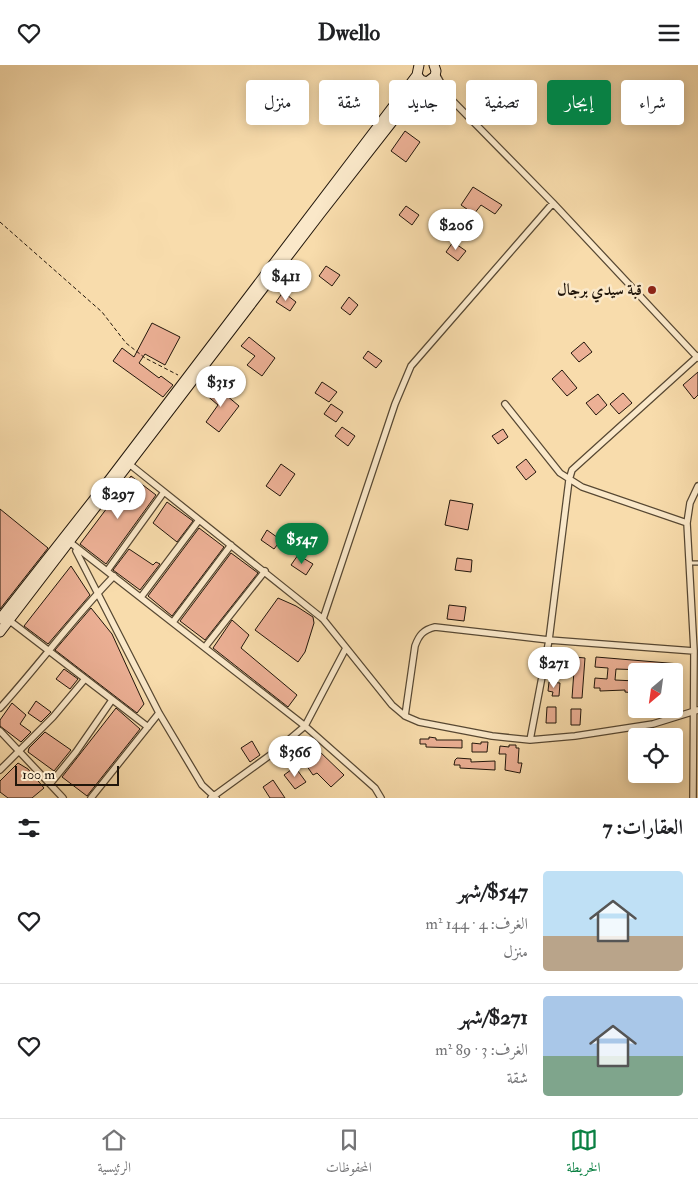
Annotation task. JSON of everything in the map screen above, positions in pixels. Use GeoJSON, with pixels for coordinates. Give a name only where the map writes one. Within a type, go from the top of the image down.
{"type":"FeatureCollection","features":[{"type":"Feature","properties":{"kind":"main road"},"geometry":{"type":"LineString","coordinates":[[127,463],[422,79],[419,65]]}},
{"type":"Feature","properties":{"kind":"main road"},"geometry":{"type":"LineString","coordinates":[[0,632],[70,543],[186,380],[422,79],[434,78],[437,69]]}},
{"type":"Feature","properties":{"kind":"main road"},"geometry":{"type":"LineString","coordinates":[[0,619],[70,543]]}},
{"type":"Feature","properties":{"kind":"street"},"geometry":{"type":"LineString","coordinates":[[456,104],[553,203],[698,357],[579,461],[572,470],[569,480],[549,640],[530,740]]}},
{"type":"Feature","properties":{"kind":"street"},"geometry":{"type":"LineString","coordinates":[[324,619],[395,404],[412,366],[553,203]]}},
{"type":"Feature","properties":{"kind":"street"},"geometry":{"type":"LineString","coordinates":[[505,404],[560,473],[569,480],[582,487],[687,523]]}},
{"type":"Feature","properties":{"kind":"street"},"geometry":{"type":"LineString","coordinates":[[127,463],[324,619],[392,705],[405,716],[418,723],[530,740],[575,736],[653,724],[696,710]]}},
{"type":"Feature","properties":{"kind":"street"},"geometry":{"type":"LineString","coordinates":[[693,798],[696,779],[696,710],[687,523],[690,503],[698,487]]}},
{"type":"Feature","properties":{"kind":"street"},"geometry":{"type":"LineString","coordinates":[[107,571],[164,492]]}},
{"type":"Feature","properties":{"kind":"street"},"geometry":{"type":"LineString","coordinates":[[141,597],[199,520]]}},
{"type":"Feature","properties":{"kind":"street"},"geometry":{"type":"LineString","coordinates":[[70,543],[159,713],[202,785],[213,797],[273,753],[305,726],[346,648]]}},
{"type":"Feature","properties":{"kind":"street"},"geometry":{"type":"LineString","coordinates":[[70,543],[305,726],[376,787],[381,798]]}},
{"type":"Feature","properties":{"kind":"street"},"geometry":{"type":"LineString","coordinates":[[173,622],[231,545]]}},
{"type":"Feature","properties":{"kind":"street"},"geometry":{"type":"LineString","coordinates":[[205,647],[265,571]]}},
{"type":"Feature","properties":{"kind":"street"},"geometry":{"type":"LineString","coordinates":[[0,708],[97,593],[114,576]]}},
{"type":"Feature","properties":{"kind":"street"},"geometry":{"type":"LineString","coordinates":[[10,621],[148,727]]}},
{"type":"Feature","properties":{"kind":"street"},"geometry":{"type":"LineString","coordinates":[[405,716],[419,636],[425,630],[435,627],[549,640],[694,651]]}},
{"type":"Feature","properties":{"kind":"street"},"geometry":{"type":"LineString","coordinates":[[0,770],[20,753],[85,679]]}},
{"type":"Feature","properties":{"kind":"street"},"geometry":{"type":"LineString","coordinates":[[50,784],[76,752],[112,700]]}},
{"type":"Feature","properties":{"kind":"street"},"geometry":{"type":"LineString","coordinates":[[91,798],[159,713]]}},
{"type":"Feature","properties":{"kind":"street"},"geometry":{"type":"LineString","coordinates":[[0,731],[63,798]]}},
{"type":"Feature","properties":{"kind":"lane"},"geometry":{"type":"LineString","coordinates":[[690,563],[698,563]]}},
{"type":"Feature","properties":{"kind":"path"},"geometry":{"type":"LineString","coordinates":[[0,222],[95,305],[108,318],[126,343],[144,357],[186,380]]}},
{"type":"Feature","properties":{"kind":"building"},"geometry":{"type":"Polygon","coordinates":[[[405,131],[420,142],[406,162],[391,151],[405,131]]]}},
{"type":"Feature","properties":{"kind":"building"},"geometry":{"type":"Polygon","coordinates":[[[473,187],[502,205],[495,214],[481,205],[474,214],[461,205],[473,187]]]}},
{"type":"Feature","properties":{"kind":"building"},"geometry":{"type":"Polygon","coordinates":[[[406,206],[419,215],[412,225],[399,215],[406,206]]]}},
{"type":"Feature","properties":{"kind":"building"},"geometry":{"type":"Polygon","coordinates":[[[453,242],[466,251],[458,261],[446,252],[453,242]]]}},
{"type":"Feature","properties":{"kind":"building"},"geometry":{"type":"Polygon","coordinates":[[[326,266],[340,275],[332,286],[319,276],[326,266]]]}},
{"type":"Feature","properties":{"kind":"building"},"geometry":{"type":"Polygon","coordinates":[[[283,292],[296,302],[290,311],[276,302],[283,292]]]}},
{"type":"Feature","properties":{"kind":"building"},"geometry":{"type":"Polygon","coordinates":[[[349,297],[358,305],[350,315],[341,308],[349,297]]]}},
{"type":"Feature","properties":{"kind":"building"},"geometry":{"type":"Polygon","coordinates":[[[152,323],[180,337],[165,365],[145,354],[139,363],[159,378],[161,376],[173,385],[163,397],[113,361],[122,348],[134,357],[152,323]]]}},
{"type":"Feature","properties":{"kind":"building"},"geometry":{"type":"Polygon","coordinates":[[[249,337],[275,358],[262,376],[247,365],[255,356],[241,346],[249,337]]]}},
{"type":"Feature","properties":{"kind":"building"},"geometry":{"type":"Polygon","coordinates":[[[584,342],[592,352],[579,362],[571,353],[584,342]]]}},
{"type":"Feature","properties":{"kind":"building"},"geometry":{"type":"Polygon","coordinates":[[[368,351],[382,361],[376,368],[363,358],[368,351]]]}},
{"type":"Feature","properties":{"kind":"building"},"geometry":{"type":"Polygon","coordinates":[[[562,370],[577,388],[567,396],[552,379],[562,370]]]}},
{"type":"Feature","properties":{"kind":"building"},"geometry":{"type":"Polygon","coordinates":[[[698,372],[698,395],[694,399],[683,385],[698,372]]]}},
{"type":"Feature","properties":{"kind":"building"},"geometry":{"type":"Polygon","coordinates":[[[322,382],[337,392],[329,402],[315,393],[322,382]]]}},
{"type":"Feature","properties":{"kind":"building"},"geometry":{"type":"Polygon","coordinates":[[[213,384],[239,406],[219,432],[206,422],[218,405],[205,394],[213,384]]]}},
{"type":"Feature","properties":{"kind":"building"},"geometry":{"type":"Polygon","coordinates":[[[623,393],[632,403],[619,414],[610,404],[623,393]]]}},
{"type":"Feature","properties":{"kind":"building"},"geometry":{"type":"Polygon","coordinates":[[[598,394],[607,405],[596,415],[586,403],[598,394]]]}},
{"type":"Feature","properties":{"kind":"building"},"geometry":{"type":"Polygon","coordinates":[[[331,404],[343,412],[336,422],[324,414],[331,404]]]}},
{"type":"Feature","properties":{"kind":"building"},"geometry":{"type":"Polygon","coordinates":[[[342,427],[355,436],[348,446],[335,436],[342,427]]]}},
{"type":"Feature","properties":{"kind":"building"},"geometry":{"type":"Polygon","coordinates":[[[503,429],[508,437],[498,444],[492,436],[503,429]]]}},
{"type":"Feature","properties":{"kind":"building"},"geometry":{"type":"Polygon","coordinates":[[[526,459],[536,472],[526,480],[516,467],[526,459]]]}},
{"type":"Feature","properties":{"kind":"building"},"geometry":{"type":"Polygon","coordinates":[[[281,464],[295,474],[280,496],[266,486],[281,464]]]}},
{"type":"Feature","properties":{"kind":"building"},"geometry":{"type":"Polygon","coordinates":[[[131,476],[156,495],[106,564],[80,544],[131,476]]]}},
{"type":"Feature","properties":{"kind":"building"},"geometry":{"type":"Polygon","coordinates":[[[450,500],[473,504],[468,530],[445,525],[450,500]]]}},
{"type":"Feature","properties":{"kind":"building"},"geometry":{"type":"Polygon","coordinates":[[[167,502],[193,521],[177,542],[153,523],[167,502]]]}},
{"type":"Feature","properties":{"kind":"building"},"geometry":{"type":"Polygon","coordinates":[[[0,509],[48,548],[0,609],[0,509]]]}},
{"type":"Feature","properties":{"kind":"building"},"geometry":{"type":"Polygon","coordinates":[[[199,528],[224,547],[172,616],[148,596],[199,528]]]}},
{"type":"Feature","properties":{"kind":"building"},"geometry":{"type":"Polygon","coordinates":[[[267,530],[281,540],[274,549],[261,540],[267,530]]]}},
{"type":"Feature","properties":{"kind":"building"},"geometry":{"type":"Polygon","coordinates":[[[129,549],[153,565],[156,562],[160,564],[140,590],[113,570],[129,549]]]}},
{"type":"Feature","properties":{"kind":"building"},"geometry":{"type":"Polygon","coordinates":[[[231,553],[258,573],[205,640],[180,621],[231,553]]]}},
{"type":"Feature","properties":{"kind":"building"},"geometry":{"type":"Polygon","coordinates":[[[298,555],[313,564],[306,575],[291,565],[298,555]]]}},
{"type":"Feature","properties":{"kind":"building"},"geometry":{"type":"Polygon","coordinates":[[[457,558],[472,560],[471,572],[455,570],[457,558]]]}},
{"type":"Feature","properties":{"kind":"building"},"geometry":{"type":"Polygon","coordinates":[[[71,566],[90,595],[48,644],[24,626],[71,566]]]}},
{"type":"Feature","properties":{"kind":"building"},"geometry":{"type":"Polygon","coordinates":[[[278,598],[296,606],[313,617],[314,623],[305,652],[298,662],[255,630],[278,598]]]}},
{"type":"Feature","properties":{"kind":"building"},"geometry":{"type":"Polygon","coordinates":[[[449,605],[466,607],[464,621],[447,619],[449,605]]]}},
{"type":"Feature","properties":{"kind":"building"},"geometry":{"type":"Polygon","coordinates":[[[91,608],[112,634],[144,704],[137,713],[55,650],[91,608]]]}},
{"type":"Feature","properties":{"kind":"building"},"geometry":{"type":"Polygon","coordinates":[[[232,620],[249,635],[241,648],[297,695],[288,707],[213,648],[232,620]]]}},
{"type":"Feature","properties":{"kind":"building"},"geometry":{"type":"Polygon","coordinates":[[[552,657],[562,658],[561,671],[554,670],[555,666],[550,666],[552,657]]]}},
{"type":"Feature","properties":{"kind":"building"},"geometry":{"type":"Polygon","coordinates":[[[575,657],[585,658],[582,698],[572,698],[575,657]]]}},
{"type":"Feature","properties":{"kind":"building"},"geometry":{"type":"Polygon","coordinates":[[[596,657],[668,663],[628,663],[628,669],[616,669],[615,680],[628,681],[628,692],[625,692],[625,690],[600,691],[600,688],[594,688],[595,678],[607,679],[608,668],[595,667],[596,657]]]}},
{"type":"Feature","properties":{"kind":"building"},"geometry":{"type":"Polygon","coordinates":[[[64,669],[78,679],[70,689],[56,679],[64,669]]]}},
{"type":"Feature","properties":{"kind":"building"},"geometry":{"type":"Polygon","coordinates":[[[549,682],[560,683],[559,696],[552,696],[553,692],[548,691],[549,682]]]}},
{"type":"Feature","properties":{"kind":"building"},"geometry":{"type":"Polygon","coordinates":[[[36,701],[51,712],[41,722],[28,713],[36,701]]]}},
{"type":"Feature","properties":{"kind":"building"},"geometry":{"type":"Polygon","coordinates":[[[12,703],[26,715],[20,724],[31,732],[21,742],[0,726],[0,720],[12,703]]]}},
{"type":"Feature","properties":{"kind":"building"},"geometry":{"type":"Polygon","coordinates":[[[547,707],[556,707],[556,723],[546,723],[547,707]]]}},
{"type":"Feature","properties":{"kind":"building"},"geometry":{"type":"Polygon","coordinates":[[[116,708],[140,729],[87,796],[62,777],[116,708]]]}},
{"type":"Feature","properties":{"kind":"building"},"geometry":{"type":"Polygon","coordinates":[[[571,709],[581,709],[580,725],[571,725],[571,709]]]}},
{"type":"Feature","properties":{"kind":"building"},"geometry":{"type":"Polygon","coordinates":[[[45,732],[71,750],[54,771],[28,752],[29,748],[45,732]]]}},
{"type":"Feature","properties":{"kind":"building"},"geometry":{"type":"Polygon","coordinates":[[[429,737],[436,738],[436,740],[462,740],[462,748],[426,747],[426,744],[420,744],[420,739],[429,739],[429,737]]]}},
{"type":"Feature","properties":{"kind":"building"},"geometry":{"type":"Polygon","coordinates":[[[252,741],[260,755],[250,762],[241,748],[252,741]]]}},
{"type":"Feature","properties":{"kind":"building"},"geometry":{"type":"Polygon","coordinates":[[[481,742],[488,742],[487,752],[472,752],[472,743],[481,744],[481,742]]]}},
{"type":"Feature","properties":{"kind":"building"},"geometry":{"type":"Polygon","coordinates":[[[509,745],[516,745],[516,748],[519,748],[518,763],[522,763],[520,773],[505,770],[506,754],[499,754],[500,746],[509,747],[509,745]]]}},
{"type":"Feature","properties":{"kind":"building"},"geometry":{"type":"Polygon","coordinates":[[[318,750],[344,775],[331,787],[317,773],[313,775],[304,762],[318,750]]]}},
{"type":"Feature","properties":{"kind":"building"},"geometry":{"type":"Polygon","coordinates":[[[457,758],[471,759],[471,762],[495,761],[495,770],[460,768],[460,765],[454,765],[457,758]]]}},
{"type":"Feature","properties":{"kind":"building"},"geometry":{"type":"Polygon","coordinates":[[[18,763],[28,769],[44,788],[32,798],[8,798],[0,792],[0,781],[18,763]]]}},
{"type":"Feature","properties":{"kind":"building"},"geometry":{"type":"Polygon","coordinates":[[[295,767],[306,782],[295,789],[284,775],[295,767]]]}},
{"type":"Feature","properties":{"kind":"building"},"geometry":{"type":"Polygon","coordinates":[[[273,780],[285,798],[270,798],[263,787],[273,780]]]}},
{"type":"Feature","properties":{"kind":"place","name":"قبة سيدي برجال"},"geometry":{"type":"Point","coordinates":[652,290]}}]}
